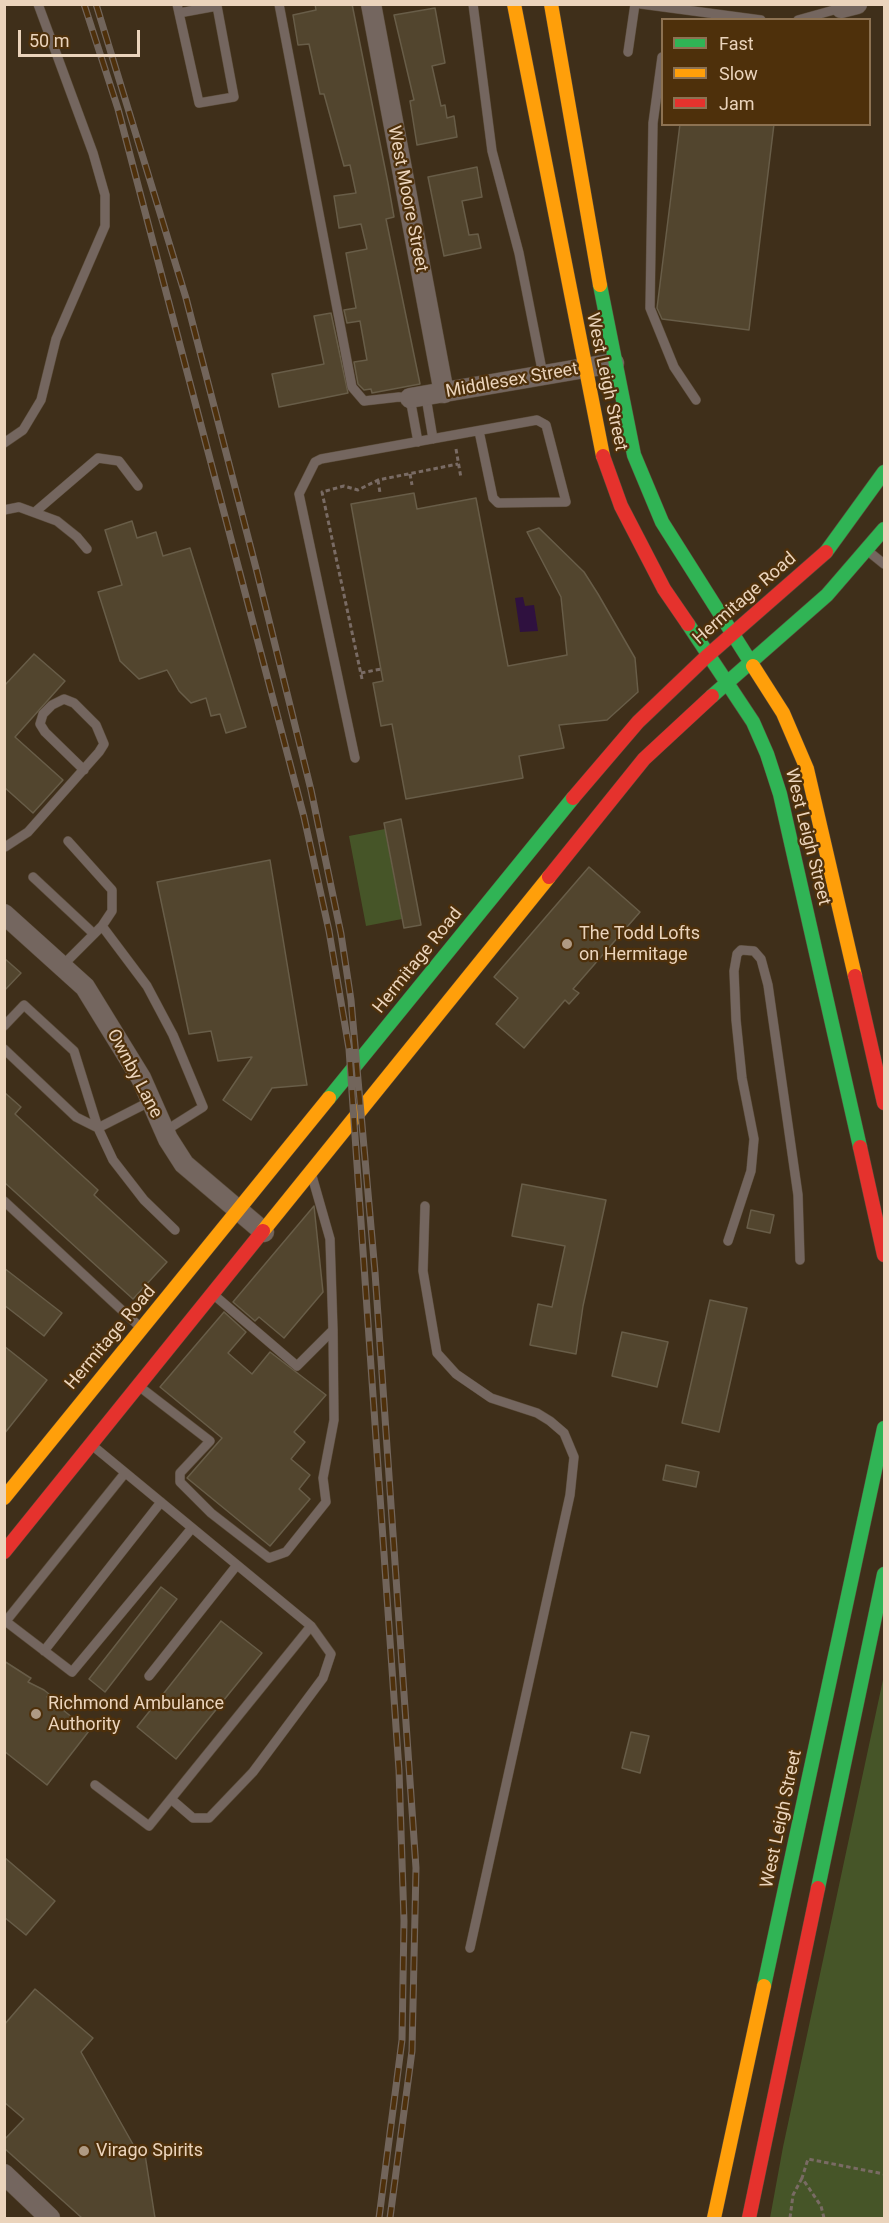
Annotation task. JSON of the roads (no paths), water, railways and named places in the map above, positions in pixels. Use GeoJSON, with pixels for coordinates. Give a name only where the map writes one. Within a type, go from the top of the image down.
{"type":"FeatureCollection","features":[{"type":"Feature","properties":{"kind":"street","name":"West Moore Street"},"geometry":{"type":"LineString","coordinates":[[371,4],[427,396]]}},
{"type":"Feature","properties":{"kind":"street","name":"West Leigh Street"},"geometry":{"type":"LineString","coordinates":[[514,4],[601,452],[621,506],[664,589],[710,654],[753,722],[780,794],[884,1254]]}},
{"type":"Feature","properties":{"kind":"street","name":"West Leigh Street"},"geometry":{"type":"LineString","coordinates":[[551,4],[614,363],[634,455],[645,485],[663,522],[783,713],[807,769],[885,1103]]}},
{"type":"Feature","properties":{"kind":"street","name":"Middlesex Street"},"geometry":{"type":"LineString","coordinates":[[427,396],[614,363]]}},
{"type":"Feature","properties":{"kind":"street","name":"Hermitage Road"},"geometry":{"type":"LineString","coordinates":[[4,1498],[239,1212],[603,761],[638,722],[710,654],[828,550],[885,472]]}},
{"type":"Feature","properties":{"kind":"street"},"geometry":{"type":"LineString","coordinates":[[4,1552],[644,759],[750,661],[827,595],[885,529]]}},
{"type":"Feature","properties":{"kind":"street","name":"Ownby Lane"},"geometry":{"type":"LineString","coordinates":[[4,914],[85,987],[141,1078],[165,1131],[184,1164],[264,1232]]}},
{"type":"Feature","properties":{"kind":"street","name":"West Leigh Street"},"geometry":{"type":"LineString","coordinates":[[714,2218],[782,1929],[885,1428]]}},
{"type":"Feature","properties":{"kind":"street"},"geometry":{"type":"LineString","coordinates":[[749,2218],[803,1934],[885,1574]]}},
{"type":"Feature","properties":{"kind":"street"},"geometry":{"type":"LineString","coordinates":[[4,2174],[50,2218]]}},
{"type":"Feature","properties":{"kind":"lane"},"geometry":{"type":"LineString","coordinates":[[4,443],[27,425],[41,400],[56,339],[105,226],[105,195],[93,153],[38,4]]}},
{"type":"Feature","properties":{"kind":"lane"},"geometry":{"type":"LineString","coordinates":[[279,4],[352,387],[364,401],[427,396]]}},
{"type":"Feature","properties":{"kind":"lane"},"geometry":{"type":"LineString","coordinates":[[473,4],[492,151],[519,253],[543,375]]}},
{"type":"Feature","properties":{"kind":"lane"},"geometry":{"type":"LineString","coordinates":[[628,52],[635,4]]}},
{"type":"Feature","properties":{"kind":"lane"},"geometry":{"type":"LineString","coordinates":[[641,4],[669,14],[730,18]]}},
{"type":"Feature","properties":{"kind":"lane"},"geometry":{"type":"LineString","coordinates":[[816,4],[816,15]]}},
{"type":"Feature","properties":{"kind":"lane"},"geometry":{"type":"LineString","coordinates":[[217,6],[234,97],[199,103],[178,8],[217,6]]}},
{"type":"Feature","properties":{"kind":"lane"},"geometry":{"type":"LineString","coordinates":[[805,18],[849,6]]}},
{"type":"Feature","properties":{"kind":"lane"},"geometry":{"type":"LineString","coordinates":[[661,70],[653,123],[650,308],[674,368],[696,400]]}},
{"type":"Feature","properties":{"kind":"lane"},"geometry":{"type":"LineString","coordinates":[[427,396],[433,439]]}},
{"type":"Feature","properties":{"kind":"lane"},"geometry":{"type":"LineString","coordinates":[[418,442],[427,396]]}},
{"type":"Feature","properties":{"kind":"lane"},"geometry":{"type":"LineString","coordinates":[[355,758],[299,494],[315,462],[321,459],[537,420],[546,425],[566,502],[498,503],[493,498],[479,431]]}},
{"type":"Feature","properties":{"kind":"lane"},"geometry":{"type":"LineString","coordinates":[[35,512],[98,458],[119,461],[138,486]]}},
{"type":"Feature","properties":{"kind":"lane"},"geometry":{"type":"LineString","coordinates":[[4,510],[19,507],[57,521],[77,537],[87,549]]}},
{"type":"Feature","properties":{"kind":"lane"},"geometry":{"type":"LineString","coordinates":[[867,549],[885,564]]}},
{"type":"Feature","properties":{"kind":"lane"},"geometry":{"type":"LineString","coordinates":[[5,846],[28,832],[84,770],[104,744],[103,737],[74,703],[64,699],[52,705],[43,714],[40,724],[45,732],[84,770]]}},
{"type":"Feature","properties":{"kind":"lane"},"geometry":{"type":"LineString","coordinates":[[62,966],[102,926],[112,911],[112,890],[68,842]]}},
{"type":"Feature","properties":{"kind":"lane"},"geometry":{"type":"LineString","coordinates":[[33,877],[94,934]]}},
{"type":"Feature","properties":{"kind":"lane"},"geometry":{"type":"LineString","coordinates":[[102,926],[147,986],[173,1035],[203,1107],[165,1131]]}},
{"type":"Feature","properties":{"kind":"lane"},"geometry":{"type":"LineString","coordinates":[[728,1241],[752,1171],[754,1139],[742,1078],[736,1020],[734,971],[736,954],[741,950],[754,951],[761,959],[768,985],[798,1195],[800,1260]]}},
{"type":"Feature","properties":{"kind":"lane"},"geometry":{"type":"LineString","coordinates":[[4,1026],[24,1005],[74,1051],[99,1128],[113,1160],[129,1183],[175,1230]]}},
{"type":"Feature","properties":{"kind":"lane"},"geometry":{"type":"LineString","coordinates":[[4,1049],[76,1117],[99,1128]]}},
{"type":"Feature","properties":{"kind":"lane"},"geometry":{"type":"LineString","coordinates":[[99,1128],[151,1101]]}},
{"type":"Feature","properties":{"kind":"lane"},"geometry":{"type":"LineString","coordinates":[[139,1386],[210,1442],[180,1473],[180,1482],[211,1512],[269,1558],[286,1552],[326,1502],[322,1478],[334,1420],[330,1239],[311,1174]]}},
{"type":"Feature","properties":{"kind":"lane"},"geometry":{"type":"LineString","coordinates":[[4,1201],[142,1329]]}},
{"type":"Feature","properties":{"kind":"lane"},"geometry":{"type":"LineString","coordinates":[[425,1206],[423,1271],[437,1353],[456,1374],[491,1398],[537,1413],[550,1421],[564,1433],[574,1457],[570,1495],[470,1948]]}},
{"type":"Feature","properties":{"kind":"lane"},"geometry":{"type":"LineString","coordinates":[[213,1295],[297,1366],[333,1330]]}},
{"type":"Feature","properties":{"kind":"lane"},"geometry":{"type":"LineString","coordinates":[[91,1445],[311,1626],[331,1654],[323,1678],[253,1772],[209,1818],[193,1818],[171,1799]]}},
{"type":"Feature","properties":{"kind":"lane"},"geometry":{"type":"LineString","coordinates":[[125,1473],[5,1620],[72,1672],[192,1528]]}},
{"type":"Feature","properties":{"kind":"lane"},"geometry":{"type":"LineString","coordinates":[[44,1651],[161,1502]]}},
{"type":"Feature","properties":{"kind":"lane"},"geometry":{"type":"LineString","coordinates":[[149,1676],[237,1565]]}},
{"type":"Feature","properties":{"kind":"lane"},"geometry":{"type":"LineString","coordinates":[[95,1785],[149,1826],[311,1626]]}},
{"type":"Feature","properties":{"kind":"railway"},"geometry":{"type":"LineString","coordinates":[[84,4],[118,109],[304,817],[329,931],[349,1049],[399,1770],[404,1921],[402,2040],[379,2218]]}},
{"type":"Feature","properties":{"kind":"railway"},"geometry":{"type":"LineString","coordinates":[[96,4],[186,298],[257,572],[311,790],[341,934],[351,1000],[375,1272],[416,1868],[412,2051],[390,2218]]}},
{"type":"Feature","properties":{"kind":"place","name":"The Todd Lofts on Hermitage"},"geometry":{"type":"Point","coordinates":[567,944]}},
{"type":"Feature","properties":{"kind":"place","name":"Richmond Ambulance Authority"},"geometry":{"type":"Point","coordinates":[36,1714]}},
{"type":"Feature","properties":{"kind":"place","name":"Virago Spirits"},"geometry":{"type":"Point","coordinates":[84,2151]}}]}
